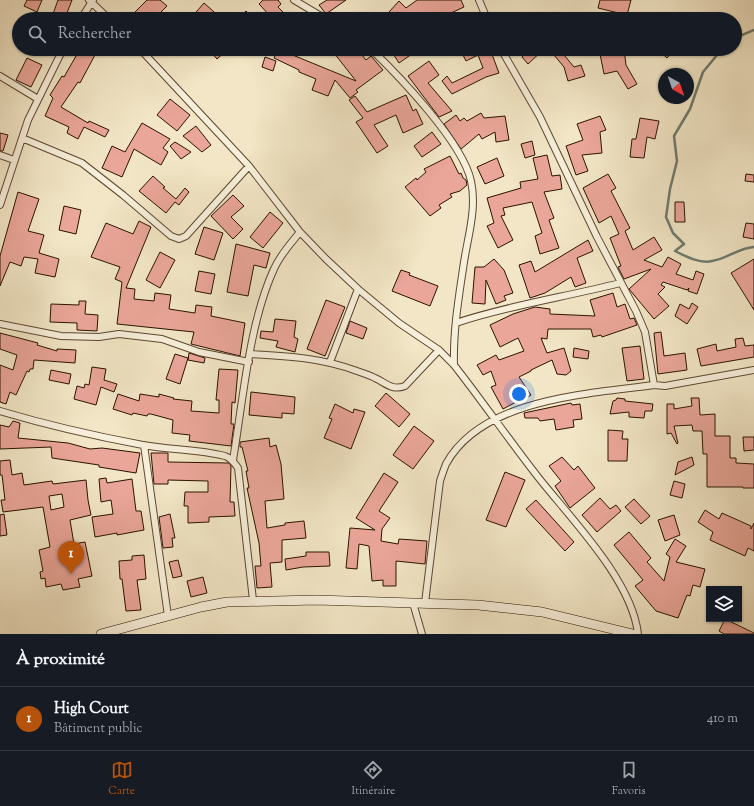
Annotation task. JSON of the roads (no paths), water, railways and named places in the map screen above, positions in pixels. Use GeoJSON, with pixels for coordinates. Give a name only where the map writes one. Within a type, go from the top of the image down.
{"type":"FeatureCollection","features":[{"type":"Feature","properties":{"kind":"street"},"geometry":{"type":"LineString","coordinates":[[294,0],[314,12]]}},
{"type":"Feature","properties":{"kind":"street"},"geometry":{"type":"LineString","coordinates":[[479,0],[484,12]]}},
{"type":"Feature","properties":{"kind":"street"},"geometry":{"type":"LineString","coordinates":[[85,12],[91,1],[102,12]]}},
{"type":"Feature","properties":{"kind":"street"},"geometry":{"type":"LineString","coordinates":[[0,205],[22,138],[38,99],[60,56]]}},
{"type":"Feature","properties":{"kind":"street"},"geometry":{"type":"LineString","coordinates":[[147,56],[249,166],[300,232],[358,289],[399,323],[439,350],[454,365],[493,419],[584,533],[614,577],[631,606],[636,618],[638,634]]}},
{"type":"Feature","properties":{"kind":"street"},"geometry":{"type":"LineString","coordinates":[[378,56],[398,75],[437,123],[465,161],[471,182],[470,231],[458,303],[454,341],[454,365]]}},
{"type":"Feature","properties":{"kind":"street"},"geometry":{"type":"LineString","coordinates":[[505,56],[540,117],[620,283],[636,311],[645,332],[654,384]]}},
{"type":"Feature","properties":{"kind":"street"},"geometry":{"type":"LineString","coordinates":[[0,76],[38,99]]}},
{"type":"Feature","properties":{"kind":"street"},"geometry":{"type":"LineString","coordinates":[[22,138],[82,163],[123,195],[171,236],[179,239],[186,236],[249,166]]}},
{"type":"Feature","properties":{"kind":"street"},"geometry":{"type":"LineString","coordinates":[[0,155],[14,160]]}},
{"type":"Feature","properties":{"kind":"street"},"geometry":{"type":"LineString","coordinates":[[233,460],[249,362],[262,300],[274,268],[300,232]]}},
{"type":"Feature","properties":{"kind":"street"},"geometry":{"type":"LineString","coordinates":[[456,323],[489,312],[572,296],[620,283]]}},
{"type":"Feature","properties":{"kind":"street"},"geometry":{"type":"LineString","coordinates":[[330,362],[358,289]]}},
{"type":"Feature","properties":{"kind":"street"},"geometry":{"type":"LineString","coordinates":[[0,324],[61,336],[99,337],[119,334],[162,338],[199,352],[249,362]]}},
{"type":"Feature","properties":{"kind":"street"},"geometry":{"type":"LineString","coordinates":[[251,354],[293,356],[330,362],[375,378],[388,387],[398,389],[405,386],[439,350]]}},
{"type":"Feature","properties":{"kind":"street"},"geometry":{"type":"LineString","coordinates":[[425,603],[440,481],[446,464],[470,435],[493,419],[551,400],[654,384],[665,386],[754,370]]}},
{"type":"Feature","properties":{"kind":"street"},"geometry":{"type":"LineString","coordinates":[[0,411],[37,422],[144,445],[189,450],[226,457],[233,460],[238,468],[253,600]]}},
{"type":"Feature","properties":{"kind":"street"},"geometry":{"type":"LineString","coordinates":[[144,445],[168,616]]}},
{"type":"Feature","properties":{"kind":"street"},"geometry":{"type":"LineString","coordinates":[[101,634],[201,607],[253,600],[478,605],[542,612],[633,634]]}},
{"type":"Feature","properties":{"kind":"street"},"geometry":{"type":"LineString","coordinates":[[413,603],[422,634]]}},
{"type":"Feature","properties":{"kind":"waterway"},"geometry":{"type":"LineString","coordinates":[[742,35],[754,30]]}},
{"type":"Feature","properties":{"kind":"waterway"},"geometry":{"type":"LineString","coordinates":[[716,56],[703,72],[690,109],[674,136],[677,161],[670,189],[666,217],[673,233],[684,244],[675,251],[693,259],[707,262],[723,258],[743,249],[754,247]]}},
{"type":"Feature","properties":{"kind":"place","name":"High Court"},"geometry":{"type":"Point","coordinates":[71,574]}}]}
